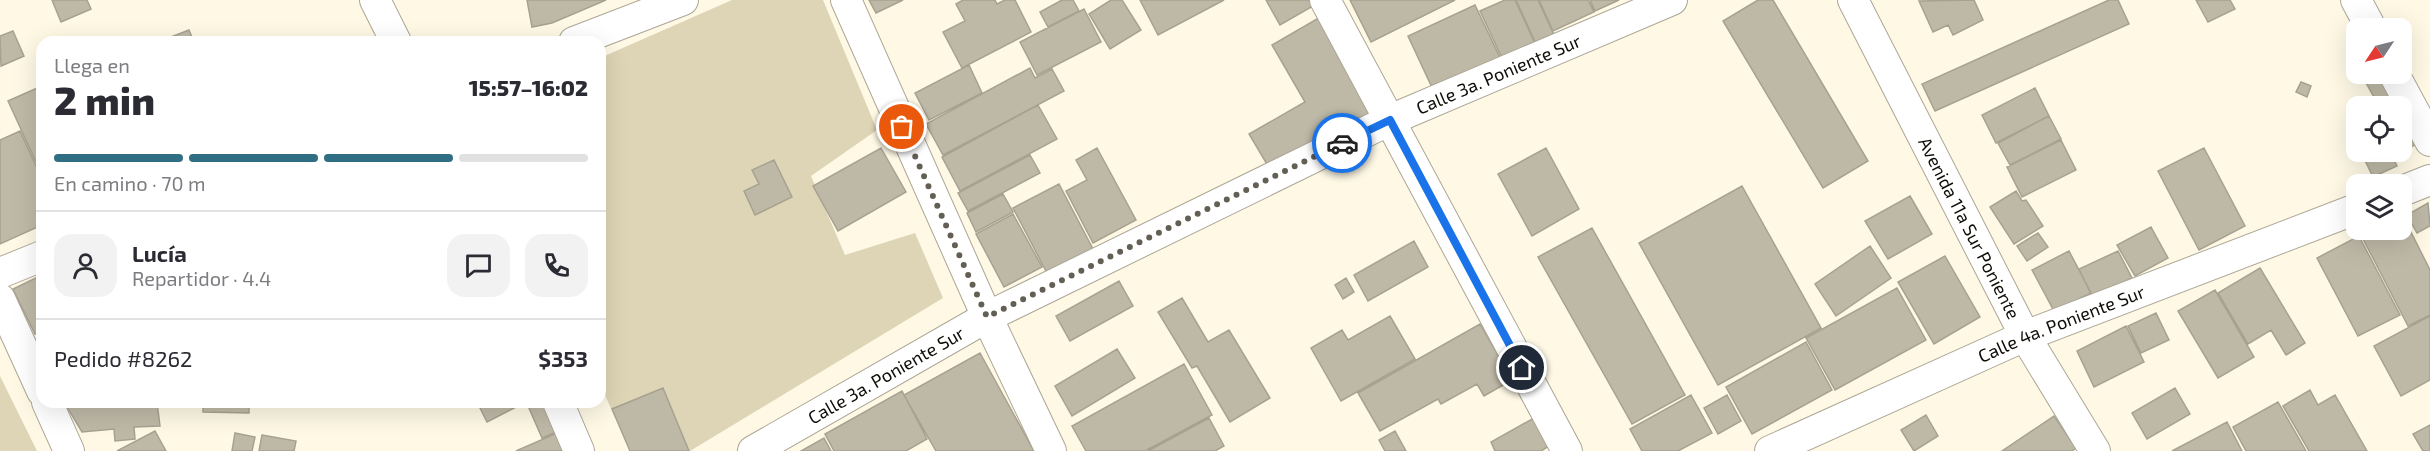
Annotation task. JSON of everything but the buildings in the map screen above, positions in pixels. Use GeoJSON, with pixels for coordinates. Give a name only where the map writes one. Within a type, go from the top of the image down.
{"type":"FeatureCollection","features":[{"type":"Feature","properties":{"kind":"street"},"geometry":{"type":"LineString","coordinates":[[375,0],[393,36]]}},
{"type":"Feature","properties":{"kind":"street"},"geometry":{"type":"LineString","coordinates":[[589,36],[682,0]]}},
{"type":"Feature","properties":{"kind":"street"},"geometry":{"type":"LineString","coordinates":[[846,0],[987,317],[1051,451]]}},
{"type":"Feature","properties":{"kind":"street"},"geometry":{"type":"LineString","coordinates":[[1325,0],[1567,451]]}},
{"type":"Feature","properties":{"kind":"street","name":"Calle 3a. Poniente Sur"},"geometry":{"type":"LineString","coordinates":[[753,451],[987,317],[1390,120],[1672,0]]}},
{"type":"Feature","properties":{"kind":"street","name":"Avenida 11a Sur Poniente"},"geometry":{"type":"LineString","coordinates":[[1852,0],[2025,336],[2095,451]]}},
{"type":"Feature","properties":{"kind":"street"},"geometry":{"type":"LineString","coordinates":[[2356,0],[2366,18]]}},
{"type":"Feature","properties":{"kind":"street"},"geometry":{"type":"LineString","coordinates":[[2399,84],[2430,141]]}},
{"type":"Feature","properties":{"kind":"street"},"geometry":{"type":"LineString","coordinates":[[2412,187],[2430,180]]}},
{"type":"Feature","properties":{"kind":"street","name":"Calle 4a. Poniente Sur"},"geometry":{"type":"LineString","coordinates":[[1770,451],[2025,336],[2346,212]]}},
{"type":"Feature","properties":{"kind":"street"},"geometry":{"type":"LineString","coordinates":[[0,273],[36,258]]}},
{"type":"Feature","properties":{"kind":"street"},"geometry":{"type":"LineString","coordinates":[[0,299],[36,378]]}},
{"type":"Feature","properties":{"kind":"street"},"geometry":{"type":"LineString","coordinates":[[50,408],[69,451]]}},
{"type":"Feature","properties":{"kind":"street"},"geometry":{"type":"LineString","coordinates":[[561,408],[579,451]]}},
{"type":"Feature","properties":{"kind":"shaded area"},"geometry":{"type":"Polygon","coordinates":[[[732,0],[823,0],[877,130],[811,176],[845,255],[915,233],[943,298],[690,451],[630,451],[606,397],[606,55],[732,0]]]}},
{"type":"Feature","properties":{"kind":"shaded area"},"geometry":{"type":"Polygon","coordinates":[[[0,376],[37,451],[0,451],[0,376]]]}},
{"type":"Feature","properties":{"kind":"way so far"},"geometry":{"type":"LineString","coordinates":[[902,127],[987,317],[1342,143]]}},
{"type":"Feature","properties":{"kind":"route"},"geometry":{"type":"LineString","coordinates":[[1342,143],[1390,120],[1522,368]]}}]}
